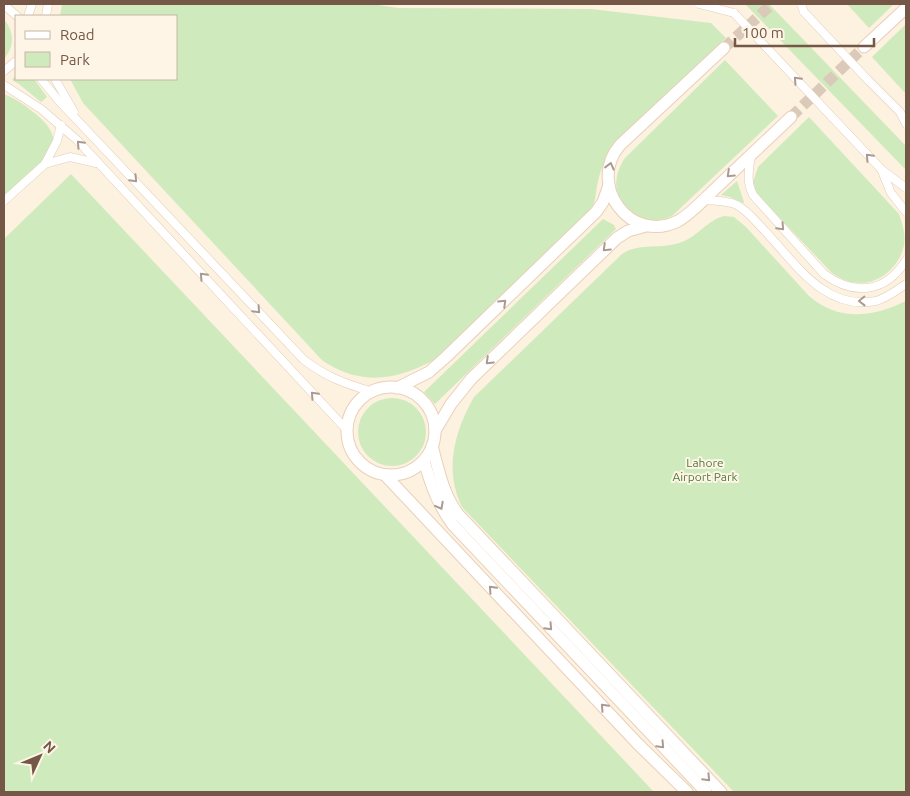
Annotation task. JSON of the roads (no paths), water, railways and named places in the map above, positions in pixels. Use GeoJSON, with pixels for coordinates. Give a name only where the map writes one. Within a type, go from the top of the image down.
{"type":"FeatureCollection","features":[{"type":"Feature","properties":{"kind":"street"},"geometry":{"type":"LineString","coordinates":[[699,4],[734,13],[882,170],[906,188]]}},
{"type":"Feature","properties":{"kind":"street"},"geometry":{"type":"LineString","coordinates":[[801,4],[804,12],[903,113],[906,124]]}},
{"type":"Feature","properties":{"kind":"street"},"geometry":{"type":"LineString","coordinates":[[4,5],[16,15]]}},
{"type":"Feature","properties":{"kind":"street"},"geometry":{"type":"LineString","coordinates":[[864,47],[906,8]]}},
{"type":"Feature","properties":{"kind":"street"},"geometry":{"type":"LineString","coordinates":[[648,226],[624,213],[614,199],[609,185],[609,166],[616,150],[724,48]]}},
{"type":"Feature","properties":{"kind":"street"},"geometry":{"type":"LineString","coordinates":[[4,71],[15,62]]}},
{"type":"Feature","properties":{"kind":"street"},"geometry":{"type":"LineString","coordinates":[[42,80],[87,131],[304,360],[321,373],[338,382],[372,392]]}},
{"type":"Feature","properties":{"kind":"street"},"geometry":{"type":"LineString","coordinates":[[56,80],[87,131]]}},
{"type":"Feature","properties":{"kind":"street"},"geometry":{"type":"LineString","coordinates":[[4,85],[36,105],[61,125],[347,430]]}},
{"type":"Feature","properties":{"kind":"street"},"geometry":{"type":"LineString","coordinates":[[435,431],[433,418],[428,407],[420,398],[409,391],[397,388],[384,388],[372,392],[361,400],[352,410],[347,430],[352,451],[358,460],[375,472],[385,475],[396,475],[416,468],[424,461],[432,446],[435,431],[451,404],[471,379],[616,238],[628,231],[648,226],[665,225],[679,220],[791,117]]}},
{"type":"Feature","properties":{"kind":"street"},"geometry":{"type":"LineString","coordinates":[[4,201],[45,164],[55,146],[61,125]]}},
{"type":"Feature","properties":{"kind":"street"},"geometry":{"type":"LineString","coordinates":[[751,155],[748,177],[749,187],[753,195],[824,274],[834,281],[844,286],[855,288],[874,287],[893,276],[906,260]]}},
{"type":"Feature","properties":{"kind":"street"},"geometry":{"type":"LineString","coordinates":[[45,164],[70,157],[97,163]]}},
{"type":"Feature","properties":{"kind":"street"},"geometry":{"type":"LineString","coordinates":[[882,170],[891,193],[906,212]]}},
{"type":"Feature","properties":{"kind":"street"},"geometry":{"type":"LineString","coordinates":[[397,388],[428,372],[446,358],[596,212],[609,185]]}},
{"type":"Feature","properties":{"kind":"street"},"geometry":{"type":"LineString","coordinates":[[702,200],[736,205],[747,213],[816,285],[835,298],[850,301],[877,300],[906,284]]}},
{"type":"Feature","properties":{"kind":"street"},"geometry":{"type":"LineString","coordinates":[[432,446],[442,485],[458,514],[721,792]]}},
{"type":"Feature","properties":{"kind":"street"},"geometry":{"type":"LineString","coordinates":[[424,461],[432,490],[453,526],[706,792]]}},
{"type":"Feature","properties":{"kind":"street"},"geometry":{"type":"LineString","coordinates":[[385,475],[637,743],[686,792]]}},
{"type":"Feature","properties":{"kind":"tunnel"},"geometry":{"type":"LineString","coordinates":[[724,48],[772,4]]}},
{"type":"Feature","properties":{"kind":"tunnel"},"geometry":{"type":"LineString","coordinates":[[791,117],[864,47]]}},
{"type":"Feature","properties":{"kind":"park label","name":"Lahore Airport Park"},"geometry":{"type":"Point","coordinates":[705,470]}}]}
